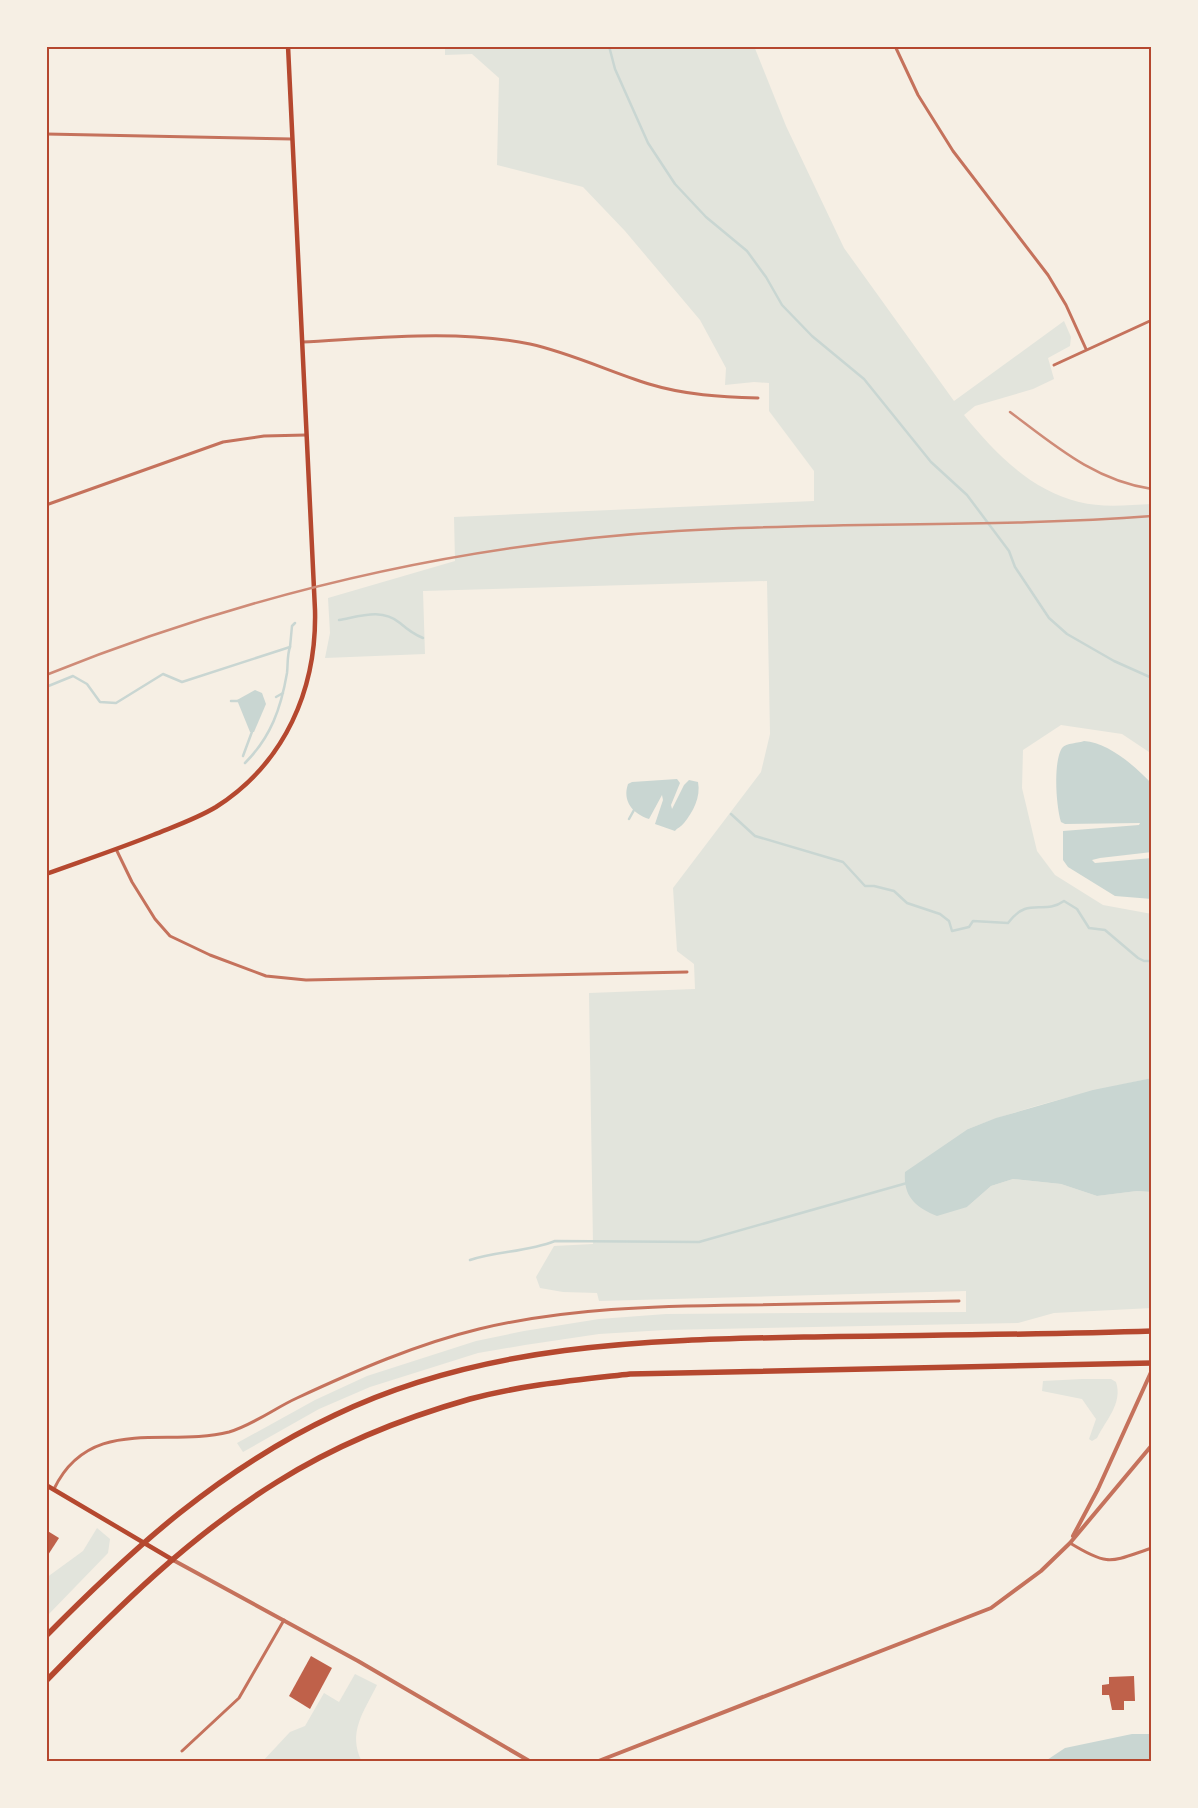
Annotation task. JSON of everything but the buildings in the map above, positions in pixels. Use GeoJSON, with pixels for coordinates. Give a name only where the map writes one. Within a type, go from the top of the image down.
{"type":"FeatureCollection","features":[{"type":"Feature","properties":{"kind":"highway"},"geometry":{"type":"LineString","coordinates":[[46,1636],[114,1568],[143,1542],[210,1489],[272,1449],[334,1415],[419,1382],[468,1367],[524,1355],[593,1346],[680,1339],[1152,1331]]}},
{"type":"Feature","properties":{"kind":"highway"},"geometry":{"type":"LineString","coordinates":[[46,1681],[128,1598],[210,1528],[262,1492],[328,1453],[381,1429],[471,1399],[523,1388],[630,1374],[1152,1363]]}},
{"type":"Feature","properties":{"kind":"main road"},"geometry":{"type":"LineString","coordinates":[[46,874],[197,817],[238,791],[276,750],[301,706],[312,670],[316,637],[288,46]]}},
{"type":"Feature","properties":{"kind":"main road"},"geometry":{"type":"LineString","coordinates":[[46,1485],[174,1560]]}},
{"type":"Feature","properties":{"kind":"street"},"geometry":{"type":"LineString","coordinates":[[895,46],[918,95],[953,151],[1048,275],[1066,304],[1086,349]]}},
{"type":"Feature","properties":{"kind":"street"},"geometry":{"type":"LineString","coordinates":[[46,134],[227,136],[292,139]]}},
{"type":"Feature","properties":{"kind":"street"},"geometry":{"type":"LineString","coordinates":[[1054,365],[1152,320]]}},
{"type":"Feature","properties":{"kind":"street"},"geometry":{"type":"LineString","coordinates":[[302,342],[443,335],[488,337],[532,345],[650,384],[688,394],[758,398]]}},
{"type":"Feature","properties":{"kind":"street"},"geometry":{"type":"LineString","coordinates":[[46,505],[223,442],[264,436],[306,436]]}},
{"type":"Feature","properties":{"kind":"street"},"geometry":{"type":"LineString","coordinates":[[116,849],[132,882],[155,919],[170,936],[210,956],[266,976],[306,980],[687,972]]}},
{"type":"Feature","properties":{"kind":"street"},"geometry":{"type":"LineString","coordinates":[[54,1489],[77,1459],[108,1442],[142,1436],[206,1435],[230,1432],[357,1372],[479,1329],[546,1317],[633,1308],[959,1301]]}},
{"type":"Feature","properties":{"kind":"street"},"geometry":{"type":"LineString","coordinates":[[1070,1543],[1098,1489],[1152,1370]]}},
{"type":"Feature","properties":{"kind":"street"},"geometry":{"type":"LineString","coordinates":[[596,1762],[991,1608],[1041,1572],[1070,1543],[1152,1445]]}},
{"type":"Feature","properties":{"kind":"street"},"geometry":{"type":"LineString","coordinates":[[1070,1543],[1094,1558],[1110,1561],[1152,1548]]}},
{"type":"Feature","properties":{"kind":"street"},"geometry":{"type":"LineString","coordinates":[[174,1560],[284,1620],[531,1762]]}},
{"type":"Feature","properties":{"kind":"street"},"geometry":{"type":"LineString","coordinates":[[182,1751],[239,1698],[284,1620]]}},
{"type":"Feature","properties":{"kind":"shaded area"},"geometry":{"type":"Polygon","coordinates":[[[445,46],[754,46],[786,126],[844,248],[954,401],[1064,321],[1071,337],[1070,346],[1048,358],[1054,379],[1033,389],[975,406],[964,415],[988,443],[1014,468],[1045,489],[1088,504],[1115,506],[1152,504],[1152,754],[1122,734],[1061,725],[1023,750],[1022,788],[1037,851],[1055,875],[1103,905],[1152,914],[1152,1078],[1059,1100],[1013,1113],[968,1129],[967,1207],[991,1186],[1013,1179],[1061,1184],[1097,1196],[1137,1191],[1152,1192],[1152,1308],[1054,1313],[1018,1323],[665,1330],[599,1334],[478,1353],[370,1387],[319,1409],[243,1452],[237,1443],[315,1400],[367,1376],[476,1341],[524,1331],[599,1319],[666,1314],[966,1312],[966,1291],[599,1301],[597,1293],[563,1292],[540,1288],[536,1277],[554,1246],[593,1244],[589,993],[695,989],[694,964],[677,951],[673,888],[761,772],[770,734],[767,581],[423,591],[425,654],[325,658],[330,633],[328,598],[455,561],[454,517],[814,501],[814,471],[769,411],[769,383],[754,382],[725,385],[726,368],[700,320],[625,231],[583,187],[497,165],[499,78],[472,54],[445,55],[445,46]]]}},
{"type":"Feature","properties":{"kind":"shaded area"},"geometry":{"type":"Polygon","coordinates":[[[255,690],[262,693],[266,704],[254,732],[250,732],[237,700],[255,690]]]}},
{"type":"Feature","properties":{"kind":"shaded area"},"geometry":{"type":"Polygon","coordinates":[[[1084,741],[1093,742],[1121,756],[1152,784],[1152,852],[1092,860],[1095,863],[1152,858],[1152,899],[1115,896],[1068,867],[1063,860],[1063,831],[1139,825],[1140,823],[1065,824],[1061,822],[1056,784],[1059,755],[1064,746],[1084,741]]]}},
{"type":"Feature","properties":{"kind":"shaded area"},"geometry":{"type":"Polygon","coordinates":[[[677,779],[680,783],[671,805],[672,809],[684,785],[689,780],[698,782],[699,788],[693,809],[684,823],[675,831],[655,824],[663,800],[662,795],[649,819],[638,814],[630,806],[626,796],[628,784],[632,782],[677,779]]]}},
{"type":"Feature","properties":{"kind":"shaded area"},"geometry":{"type":"Polygon","coordinates":[[[1152,1078],[1152,1192],[1137,1191],[1097,1196],[1061,1184],[1013,1179],[991,1186],[967,1207],[937,1216],[917,1205],[909,1195],[906,1188],[905,1172],[968,1129],[996,1118],[1093,1090],[1152,1078]]]}},
{"type":"Feature","properties":{"kind":"shaded area"},"geometry":{"type":"Polygon","coordinates":[[[1111,1379],[1116,1382],[1118,1390],[1112,1411],[1097,1438],[1092,1441],[1089,1439],[1096,1419],[1082,1399],[1042,1391],[1043,1381],[1111,1379]]]}},
{"type":"Feature","properties":{"kind":"shaded area"},"geometry":{"type":"Polygon","coordinates":[[[97,1528],[110,1539],[108,1553],[46,1617],[46,1578],[83,1551],[97,1528]]]}},
{"type":"Feature","properties":{"kind":"shaded area"},"geometry":{"type":"Polygon","coordinates":[[[355,1674],[377,1685],[359,1722],[357,1732],[356,1741],[362,1762],[262,1762],[290,1732],[305,1726],[324,1693],[339,1702],[355,1674]]]}},
{"type":"Feature","properties":{"kind":"shaded area"},"geometry":{"type":"Polygon","coordinates":[[[1132,1734],[1152,1734],[1152,1762],[1044,1762],[1065,1748],[1132,1734]]]}},
{"type":"Feature","properties":{"kind":"waterway"},"geometry":{"type":"LineString","coordinates":[[609,46],[615,69],[648,143],[675,184],[706,217],[747,251],[766,277],[782,305],[812,336],[864,379],[931,462],[967,495],[1009,551],[1015,567],[1049,618],[1067,634],[1114,661],[1152,678]]}},
{"type":"Feature","properties":{"kind":"waterway"},"geometry":{"type":"LineString","coordinates":[[339,620],[379,614],[393,618],[411,632],[423,638]]}},
{"type":"Feature","properties":{"kind":"waterway"},"geometry":{"type":"LineString","coordinates":[[46,687],[73,676],[87,684],[100,702],[116,703],[163,674],[182,682],[290,647],[292,626],[295,623]]}},
{"type":"Feature","properties":{"kind":"waterway"},"geometry":{"type":"LineString","coordinates":[[245,763],[262,743],[274,721],[285,686],[290,647]]}},
{"type":"Feature","properties":{"kind":"waterway"},"geometry":{"type":"LineString","coordinates":[[276,697],[283,693]]}},
{"type":"Feature","properties":{"kind":"waterway"},"geometry":{"type":"LineString","coordinates":[[231,701],[240,701]]}},
{"type":"Feature","properties":{"kind":"waterway"},"geometry":{"type":"LineString","coordinates":[[243,756],[253,729]]}},
{"type":"Feature","properties":{"kind":"waterway"},"geometry":{"type":"LineString","coordinates":[[629,819],[634,810]]}},
{"type":"Feature","properties":{"kind":"waterway"},"geometry":{"type":"LineString","coordinates":[[731,814],[755,836],[843,862],[865,886],[874,886],[894,891],[907,903],[940,914],[949,921],[952,931],[969,927],[973,921],[1008,923],[1023,910],[1049,907],[1064,901],[1077,909],[1089,928],[1105,930],[1138,958],[1144,961],[1152,961]]}},
{"type":"Feature","properties":{"kind":"waterway"},"geometry":{"type":"LineString","coordinates":[[470,1260],[544,1245],[555,1241],[699,1242],[907,1183]]}},
{"type":"Feature","properties":{"kind":"railway"},"geometry":{"type":"LineString","coordinates":[[1010,412],[1059,449],[1094,470],[1131,485],[1152,489]]}},
{"type":"Feature","properties":{"kind":"railway"},"geometry":{"type":"LineString","coordinates":[[46,675],[122,646],[199,620],[277,597],[435,561],[516,548],[596,538],[736,528],[1033,522],[1152,516]]}}]}
